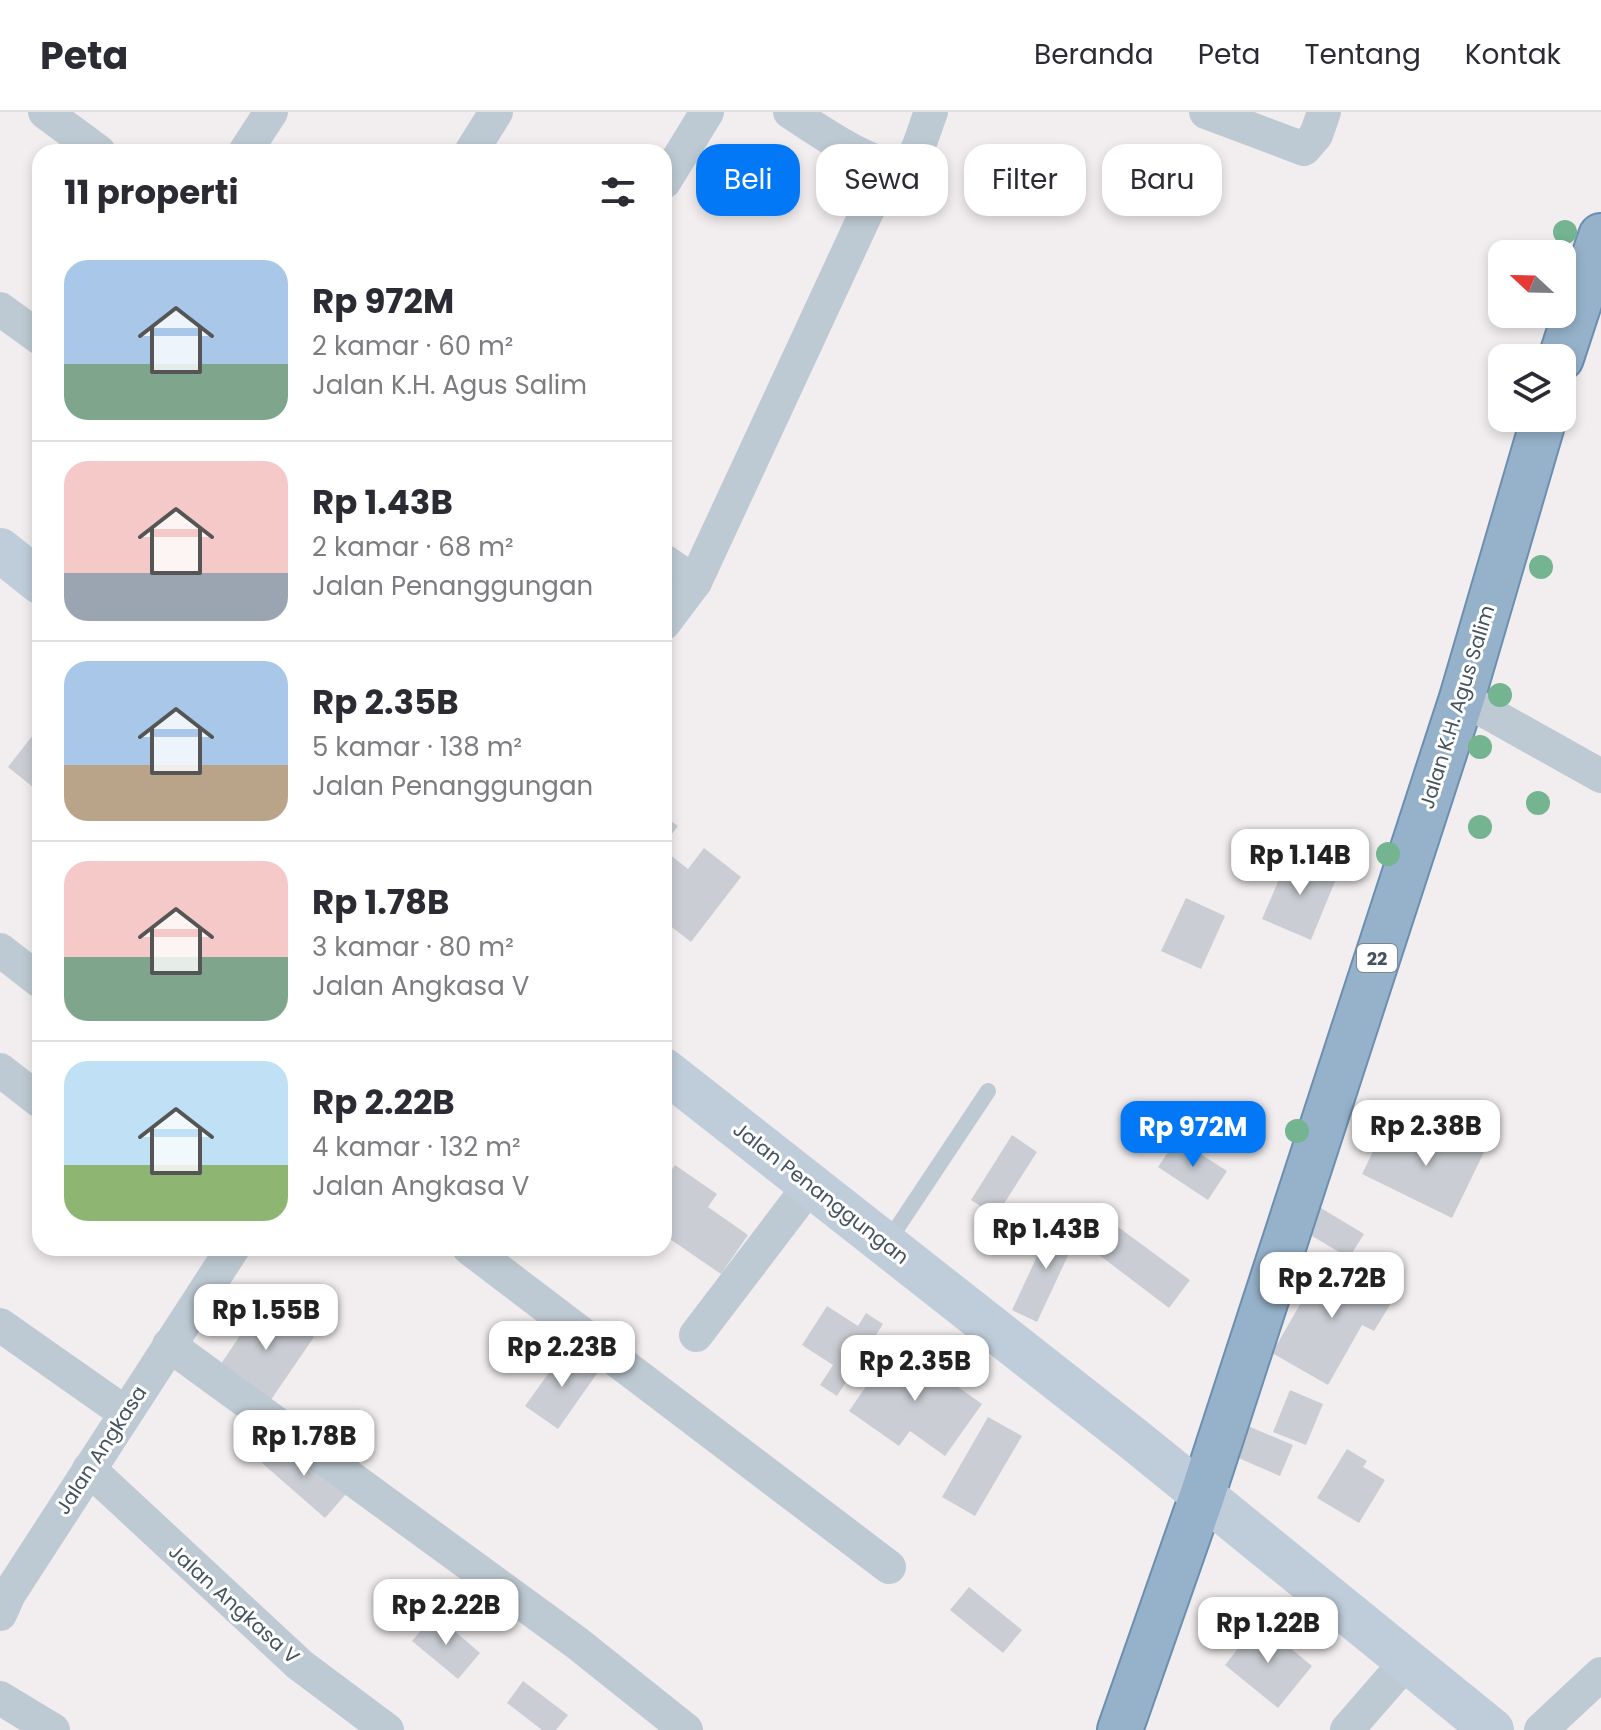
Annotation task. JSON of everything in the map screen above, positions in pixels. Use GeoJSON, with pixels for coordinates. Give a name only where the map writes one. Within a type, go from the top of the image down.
{"type":"FeatureCollection","features":[{"type":"Feature","properties":{"kind":"highway"},"geometry":{"type":"LineString","coordinates":[[1566,344],[1601,236]]}},
{"type":"Feature","properties":{"kind":"highway","name":"Jalan K.H. Agus Salim"},"geometry":{"type":"LineString","coordinates":[[1202,1496],[1462,698],[1540,432]]}},
{"type":"Feature","properties":{"kind":"highway","name":"22"},"geometry":{"type":"LineString","coordinates":[[1120,1730],[1202,1496]]}},
{"type":"Feature","properties":{"kind":"main road"},"geometry":{"type":"LineString","coordinates":[[0,550],[32,576]]}},
{"type":"Feature","properties":{"kind":"main road","name":"Jalan Penanggungan"},"geometry":{"type":"LineString","coordinates":[[672,1076],[1492,1730]]}},
{"type":"Feature","properties":{"kind":"street"},"geometry":{"type":"LineString","coordinates":[[45,112],[88,144]]}},
{"type":"Feature","properties":{"kind":"street"},"geometry":{"type":"LineString","coordinates":[[250,144],[271,112]]}},
{"type":"Feature","properties":{"kind":"street"},"geometry":{"type":"LineString","coordinates":[[476,144],[496,112]]}},
{"type":"Feature","properties":{"kind":"street"},"geometry":{"type":"LineString","coordinates":[[672,169],[707,112]]}},
{"type":"Feature","properties":{"kind":"street"},"geometry":{"type":"LineString","coordinates":[[790,112],[843,144]]}},
{"type":"Feature","properties":{"kind":"street"},"geometry":{"type":"LineString","coordinates":[[918,144],[931,112]]}},
{"type":"Feature","properties":{"kind":"street"},"geometry":{"type":"LineString","coordinates":[[1206,112],[1304,149],[1316,135],[1324,112]]}},
{"type":"Feature","properties":{"kind":"street"},"geometry":{"type":"LineString","coordinates":[[672,612],[695,582],[865,216]]}},
{"type":"Feature","properties":{"kind":"street"},"geometry":{"type":"LineString","coordinates":[[0,309],[32,332]]}},
{"type":"Feature","properties":{"kind":"street"},"geometry":{"type":"LineString","coordinates":[[672,566],[695,582]]}},
{"type":"Feature","properties":{"kind":"street"},"geometry":{"type":"LineString","coordinates":[[1462,698],[1601,776]]}},
{"type":"Feature","properties":{"kind":"street"},"geometry":{"type":"LineString","coordinates":[[0,950],[32,975]]}},
{"type":"Feature","properties":{"kind":"street"},"geometry":{"type":"LineString","coordinates":[[0,1070],[32,1095]]}},
{"type":"Feature","properties":{"kind":"street"},"geometry":{"type":"LineString","coordinates":[[696,1335],[811,1184]]}},
{"type":"Feature","properties":{"kind":"street","name":"Jalan Angkasa"},"geometry":{"type":"LineString","coordinates":[[0,1614],[9,1594],[124,1412],[227,1256]]}},
{"type":"Feature","properties":{"kind":"street"},"geometry":{"type":"LineString","coordinates":[[480,1256],[889,1567]]}},
{"type":"Feature","properties":{"kind":"street"},"geometry":{"type":"LineString","coordinates":[[0,1325],[124,1412]]}},
{"type":"Feature","properties":{"kind":"street"},"geometry":{"type":"LineString","coordinates":[[169,1345],[577,1643],[686,1730]]}},
{"type":"Feature","properties":{"kind":"street","name":"Jalan Angkasa V"},"geometry":{"type":"LineString","coordinates":[[89,1469],[289,1656],[387,1730]]}},
{"type":"Feature","properties":{"kind":"street"},"geometry":{"type":"LineString","coordinates":[[1347,1730],[1407,1661]]}},
{"type":"Feature","properties":{"kind":"street"},"geometry":{"type":"LineString","coordinates":[[1541,1730],[1601,1674]]}},
{"type":"Feature","properties":{"kind":"street"},"geometry":{"type":"LineString","coordinates":[[0,1698],[53,1730]]}},
{"type":"Feature","properties":{"kind":"lane"},"geometry":{"type":"LineString","coordinates":[[886,1244],[988,1091]]}},
{"type":"Feature","properties":{"kind":"building"},"geometry":{"type":"Polygon","coordinates":[[[32,736],[32,786],[8,767],[32,736]]]}},
{"type":"Feature","properties":{"kind":"building"},"geometry":{"type":"Polygon","coordinates":[[[704,848],[741,877],[691,942],[672,927],[672,856],[688,869],[704,848]]]}},
{"type":"Feature","properties":{"kind":"building"},"geometry":{"type":"Polygon","coordinates":[[[1290,854],[1338,874],[1311,940],[1262,919],[1290,854]]]}},
{"type":"Feature","properties":{"kind":"building"},"geometry":{"type":"Polygon","coordinates":[[[1186,898],[1225,916],[1201,969],[1161,951],[1186,898]]]}},
{"type":"Feature","properties":{"kind":"building"},"geometry":{"type":"Polygon","coordinates":[[[1387,1123],[1445,1152],[1457,1129],[1488,1144],[1452,1218],[1362,1174],[1387,1123]]]}},
{"type":"Feature","properties":{"kind":"building"},"geometry":{"type":"Polygon","coordinates":[[[1012,1135],[1037,1152],[996,1216],[971,1200],[1012,1135]]]}},
{"type":"Feature","properties":{"kind":"building"},"geometry":{"type":"Polygon","coordinates":[[[1177,1139],[1227,1171],[1208,1200],[1158,1167],[1177,1139]]]}},
{"type":"Feature","properties":{"kind":"building"},"geometry":{"type":"Polygon","coordinates":[[[675,1165],[717,1194],[708,1207],[748,1235],[721,1274],[672,1240],[672,1169],[675,1165]]]}},
{"type":"Feature","properties":{"kind":"building"},"geometry":{"type":"Polygon","coordinates":[[[1311,1202],[1364,1234],[1349,1258],[1297,1227],[1311,1202]]]}},
{"type":"Feature","properties":{"kind":"building"},"geometry":{"type":"Polygon","coordinates":[[[1106,1218],[1190,1280],[1169,1308],[1086,1245],[1106,1218]]]}},
{"type":"Feature","properties":{"kind":"building"},"geometry":{"type":"Polygon","coordinates":[[[1054,1220],[1079,1232],[1037,1322],[1012,1310],[1054,1220]]]}},
{"type":"Feature","properties":{"kind":"building"},"geometry":{"type":"Polygon","coordinates":[[[1328,1256],[1396,1295],[1374,1331],[1362,1325],[1328,1385],[1272,1353],[1328,1256]]]}},
{"type":"Feature","properties":{"kind":"building"},"geometry":{"type":"Polygon","coordinates":[[[263,1301],[314,1337],[268,1404],[219,1367],[263,1301]]]}},
{"type":"Feature","properties":{"kind":"building"},"geometry":{"type":"Polygon","coordinates":[[[827,1306],[858,1326],[866,1313],[883,1324],[837,1396],[820,1385],[833,1365],[802,1345],[827,1306]]]}},
{"type":"Feature","properties":{"kind":"building"},"geometry":{"type":"Polygon","coordinates":[[[896,1343],[982,1404],[945,1456],[910,1431],[899,1446],[849,1411],[896,1343]]]}},
{"type":"Feature","properties":{"kind":"building"},"geometry":{"type":"Polygon","coordinates":[[[566,1349],[598,1372],[558,1429],[525,1406],[566,1349]]]}},
{"type":"Feature","properties":{"kind":"building"},"geometry":{"type":"Polygon","coordinates":[[[1290,1390],[1323,1404],[1306,1445],[1273,1432],[1290,1390]]]}},
{"type":"Feature","properties":{"kind":"building"},"geometry":{"type":"Polygon","coordinates":[[[988,1417],[1022,1436],[975,1516],[942,1497],[988,1417]]]}},
{"type":"Feature","properties":{"kind":"building"},"geometry":{"type":"Polygon","coordinates":[[[1248,1426],[1293,1445],[1280,1476],[1236,1457],[1248,1426]]]}},
{"type":"Feature","properties":{"kind":"building"},"geometry":{"type":"Polygon","coordinates":[[[284,1438],[346,1494],[325,1518],[262,1463],[284,1438]]]}},
{"type":"Feature","properties":{"kind":"building"},"geometry":{"type":"Polygon","coordinates":[[[1347,1449],[1367,1461],[1363,1467],[1385,1480],[1359,1523],[1317,1498],[1347,1449]]]}},
{"type":"Feature","properties":{"kind":"building"},"geometry":{"type":"Polygon","coordinates":[[[969,1587],[1022,1630],[1003,1653],[950,1610],[969,1587]]]}},
{"type":"Feature","properties":{"kind":"building"},"geometry":{"type":"Polygon","coordinates":[[[435,1614],[480,1653],[458,1679],[412,1641],[435,1614]]]}},
{"type":"Feature","properties":{"kind":"building"},"geometry":{"type":"Polygon","coordinates":[[[1259,1622],[1312,1666],[1278,1708],[1225,1665],[1259,1622]]]}},
{"type":"Feature","properties":{"kind":"building"},"geometry":{"type":"Polygon","coordinates":[[[523,1681],[568,1715],[556,1730],[542,1730],[507,1703],[523,1681]]]}}]}
